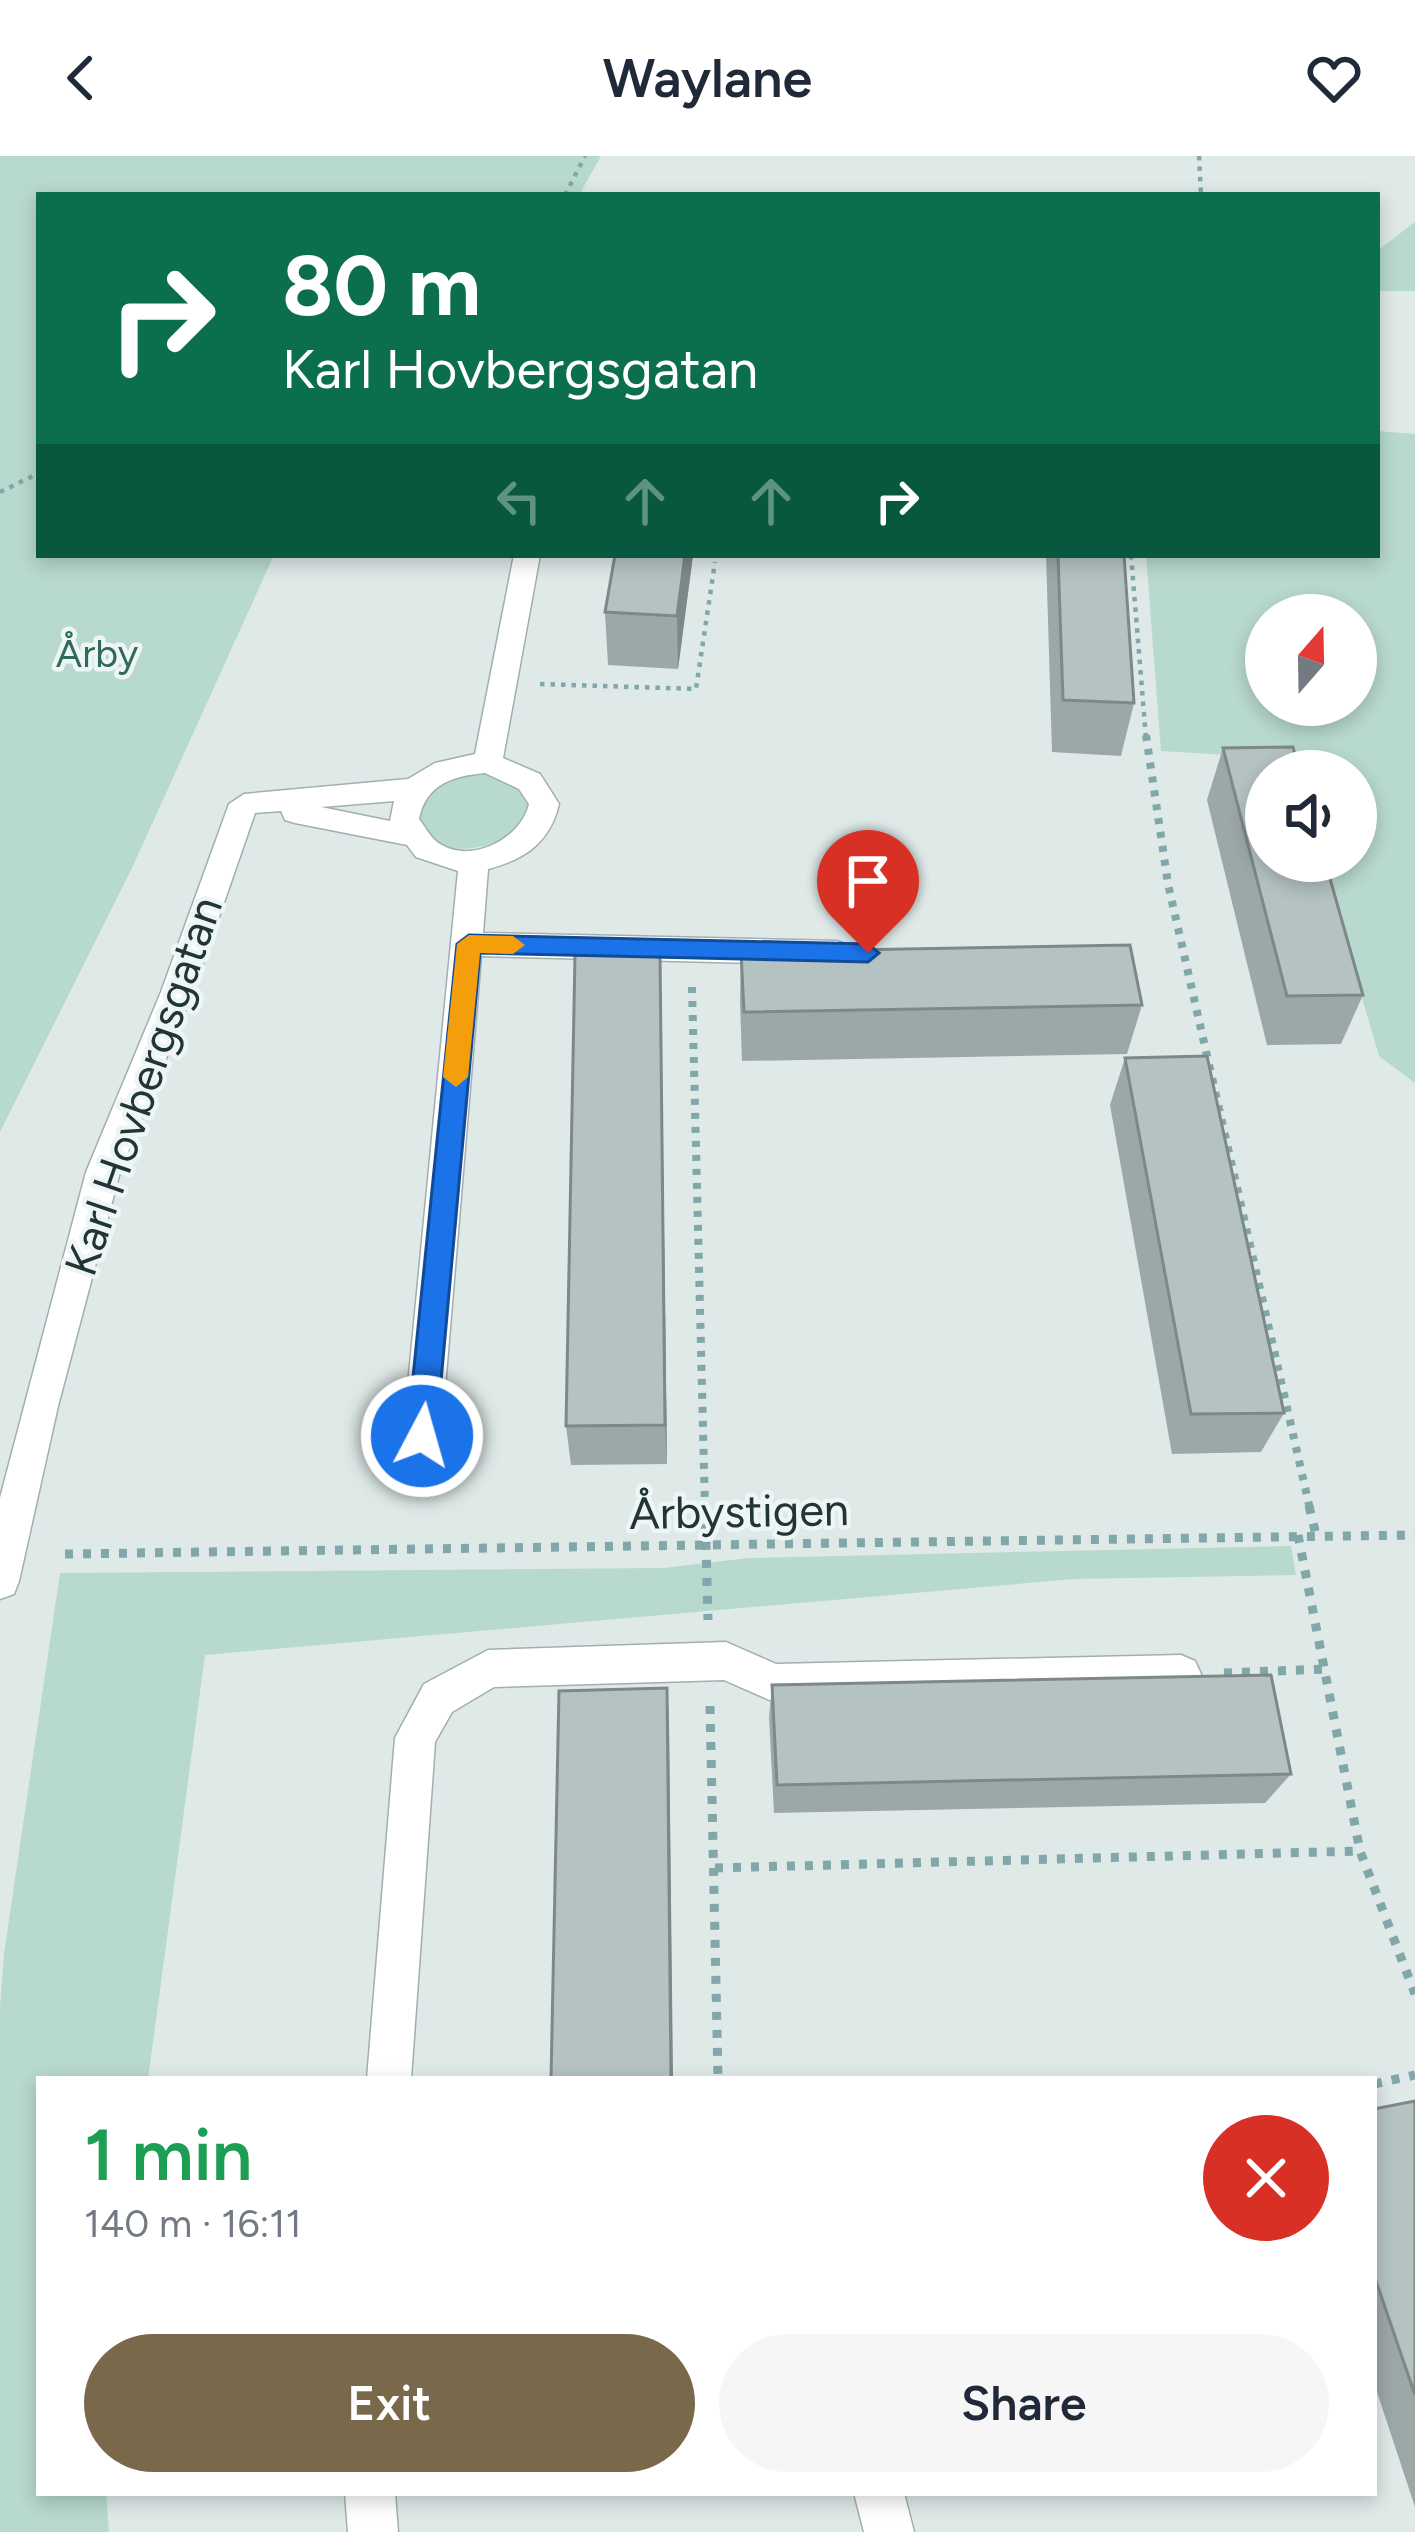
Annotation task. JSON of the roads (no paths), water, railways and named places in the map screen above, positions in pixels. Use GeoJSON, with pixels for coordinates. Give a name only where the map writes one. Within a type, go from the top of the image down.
{"type":"FeatureCollection","features":[{"type":"Feature","properties":{"kind":"street"},"geometry":{"type":"LineString","coordinates":[[488,763],[526,558]]}},
{"type":"Feature","properties":{"kind":"street"},"geometry":{"type":"LineString","coordinates":[[244,804],[410,836],[443,858],[474,861],[511,853],[528,842],[546,812],[535,783],[520,772],[488,763],[454,765],[431,774],[414,788],[404,820],[410,836]]}},
{"type":"Feature","properties":{"kind":"street"},"geometry":{"type":"LineString","coordinates":[[244,804],[414,788]]}},
{"type":"Feature","properties":{"kind":"street","name":"Karl Hovbergsgatan"},"geometry":{"type":"LineString","coordinates":[[0,1581],[40,1406],[103,1172],[177,992],[244,804]]}},
{"type":"Feature","properties":{"kind":"street"},"geometry":{"type":"LineString","coordinates":[[422,1436],[474,861]]}},
{"type":"Feature","properties":{"kind":"street"},"geometry":{"type":"LineString","coordinates":[[469,944],[879,953]]}},
{"type":"Feature","properties":{"kind":"street"},"geometry":{"type":"LineString","coordinates":[[389,2076],[415,1738],[438,1698],[488,1669],[726,1661],[774,1683],[1180,1675]]}},
{"type":"Feature","properties":{"kind":"street"},"geometry":{"type":"LineString","coordinates":[[370,2496],[373,2532]]}},
{"type":"Feature","properties":{"kind":"street"},"geometry":{"type":"LineString","coordinates":[[880,2496],[889,2532]]}},
{"type":"Feature","properties":{"kind":"park label","name":"Årby"},"geometry":{"type":"Point","coordinates":[97,653]}}]}
